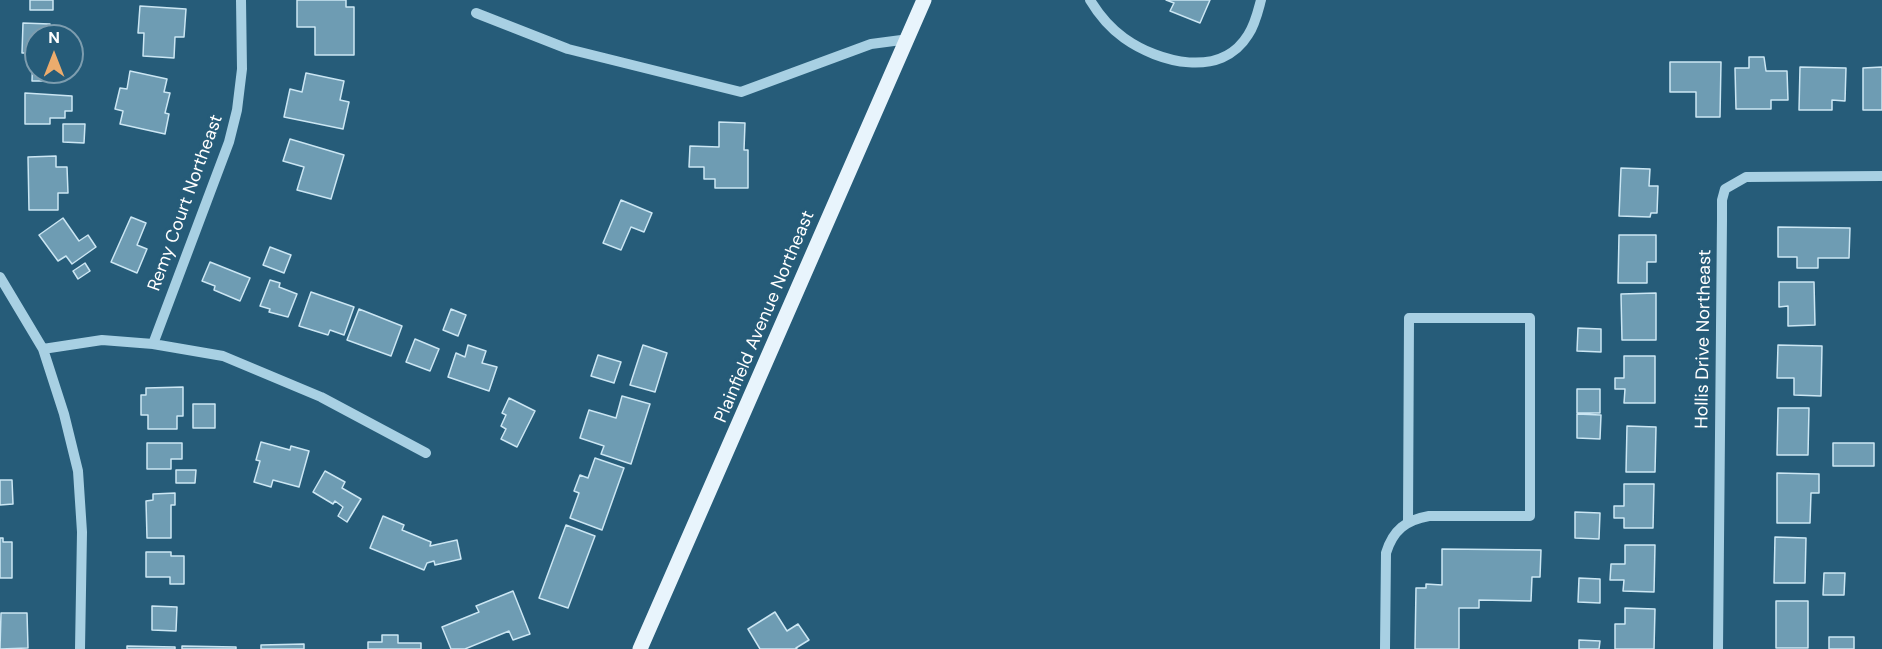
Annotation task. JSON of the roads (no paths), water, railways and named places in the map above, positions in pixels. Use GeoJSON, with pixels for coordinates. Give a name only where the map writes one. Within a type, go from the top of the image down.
{"type":"FeatureCollection","features":[{"type":"Feature","properties":{"kind":"main road","name":"Plainfield Avenue Northeast"},"geometry":{"type":"LineString","coordinates":[[640,649],[909,39],[924,0]]}},
{"type":"Feature","properties":{"kind":"street","name":"Remy Court Northeast"},"geometry":{"type":"LineString","coordinates":[[153,344],[229,142],[237,110],[242,69],[241,0]]}},
{"type":"Feature","properties":{"kind":"street"},"geometry":{"type":"LineString","coordinates":[[1090,0],[1106,22],[1125,38],[1166,59],[1207,62],[1228,55],[1239,46],[1249,34],[1261,0]]}},
{"type":"Feature","properties":{"kind":"street"},"geometry":{"type":"LineString","coordinates":[[476,13],[568,49],[741,92],[871,44],[909,39]]}},
{"type":"Feature","properties":{"kind":"street","name":"Hollis Drive Northeast"},"geometry":{"type":"LineString","coordinates":[[1718,649],[1722,200],[1725,189],[1746,177],[1882,176]]}},
{"type":"Feature","properties":{"kind":"street"},"geometry":{"type":"LineString","coordinates":[[0,277],[43,349],[64,414],[78,471],[82,532],[80,649]]}},
{"type":"Feature","properties":{"kind":"street"},"geometry":{"type":"LineString","coordinates":[[1385,649],[1386,553],[1394,534],[1408,522],[1429,516],[1530,516],[1530,318],[1409,318],[1408,522]]}},
{"type":"Feature","properties":{"kind":"street"},"geometry":{"type":"LineString","coordinates":[[43,349],[102,340],[153,344],[223,356],[321,397],[426,453]]}}]}
